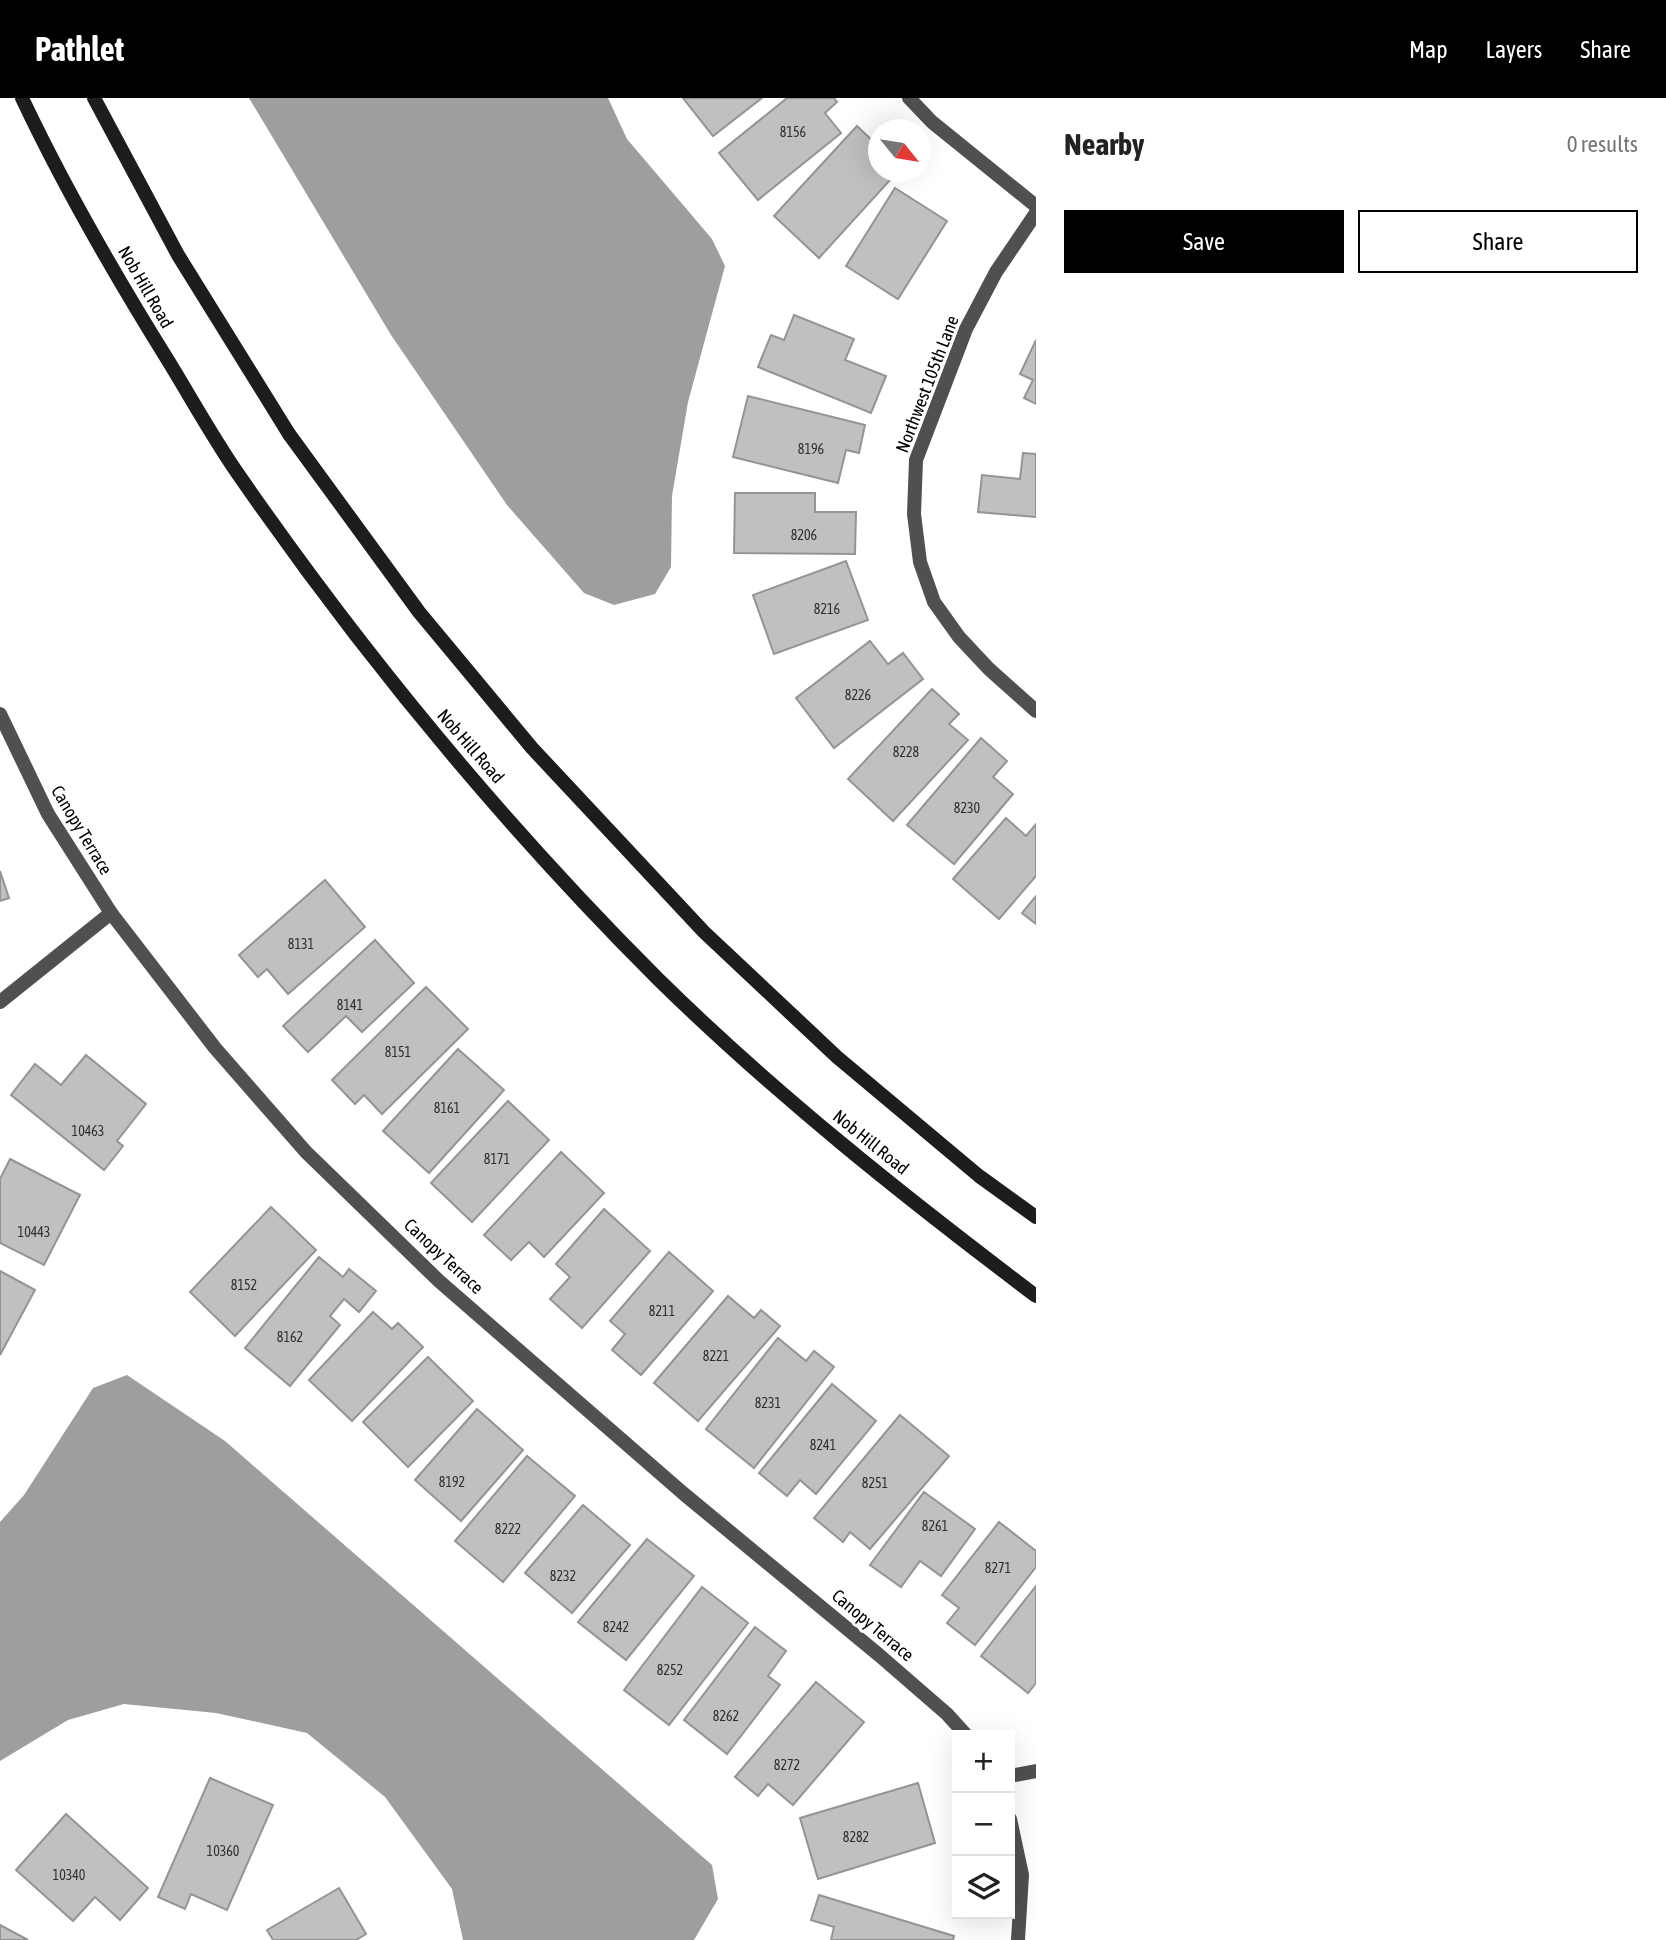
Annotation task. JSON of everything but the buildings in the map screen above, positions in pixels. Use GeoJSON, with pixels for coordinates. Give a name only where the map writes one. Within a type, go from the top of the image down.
{"type":"FeatureCollection","features":[{"type":"Feature","properties":{"kind":"main road","name":"Nob Hill Road"},"geometry":{"type":"LineString","coordinates":[[22,98],[39,135],[127,295],[234,468],[369,655],[475,781],[586,904],[660,980],[793,1103],[957,1236],[1036,1296]]}},
{"type":"Feature","properties":{"kind":"main road"},"geometry":{"type":"LineString","coordinates":[[94,98],[178,255],[289,434],[419,612],[532,748],[704,932],[837,1057],[979,1176],[1036,1217]]}},
{"type":"Feature","properties":{"kind":"street"},"geometry":{"type":"LineString","coordinates":[[909,98],[932,122],[1036,206]]}},
{"type":"Feature","properties":{"kind":"street","name":"Northwest 105th Lane"},"geometry":{"type":"LineString","coordinates":[[1036,213],[996,272],[966,329],[916,460],[914,513],[920,562],[934,602],[959,637],[989,669],[1036,711]]}},
{"type":"Feature","properties":{"kind":"street","name":"Canopy Terrace"},"geometry":{"type":"LineString","coordinates":[[0,714],[48,814],[111,914],[215,1048],[306,1152],[439,1280],[684,1494],[918,1688],[961,1730]]}},
{"type":"Feature","properties":{"kind":"street"},"geometry":{"type":"LineString","coordinates":[[0,1002],[111,914]]}},
{"type":"Feature","properties":{"kind":"street"},"geometry":{"type":"LineString","coordinates":[[1015,1775],[1036,1771]]}},
{"type":"Feature","properties":{"kind":"street"},"geometry":{"type":"LineString","coordinates":[[1015,1833],[1029,1873],[1018,1940]]}},
{"type":"Feature","properties":{"kind":"shaded area"},"geometry":{"type":"Polygon","coordinates":[[[249,98],[608,98],[627,139],[712,239],[725,266],[688,402],[672,496],[671,567],[655,594],[614,605],[584,593],[507,505],[391,335],[249,98]]]}},
{"type":"Feature","properties":{"kind":"shaded area"},"geometry":{"type":"Polygon","coordinates":[[[127,1375],[225,1441],[712,1865],[718,1899],[694,1940],[463,1940],[452,1889],[385,1797],[307,1733],[216,1713],[124,1704],[68,1720],[0,1761],[0,1522],[24,1495],[93,1388],[127,1375]]]}}]}
